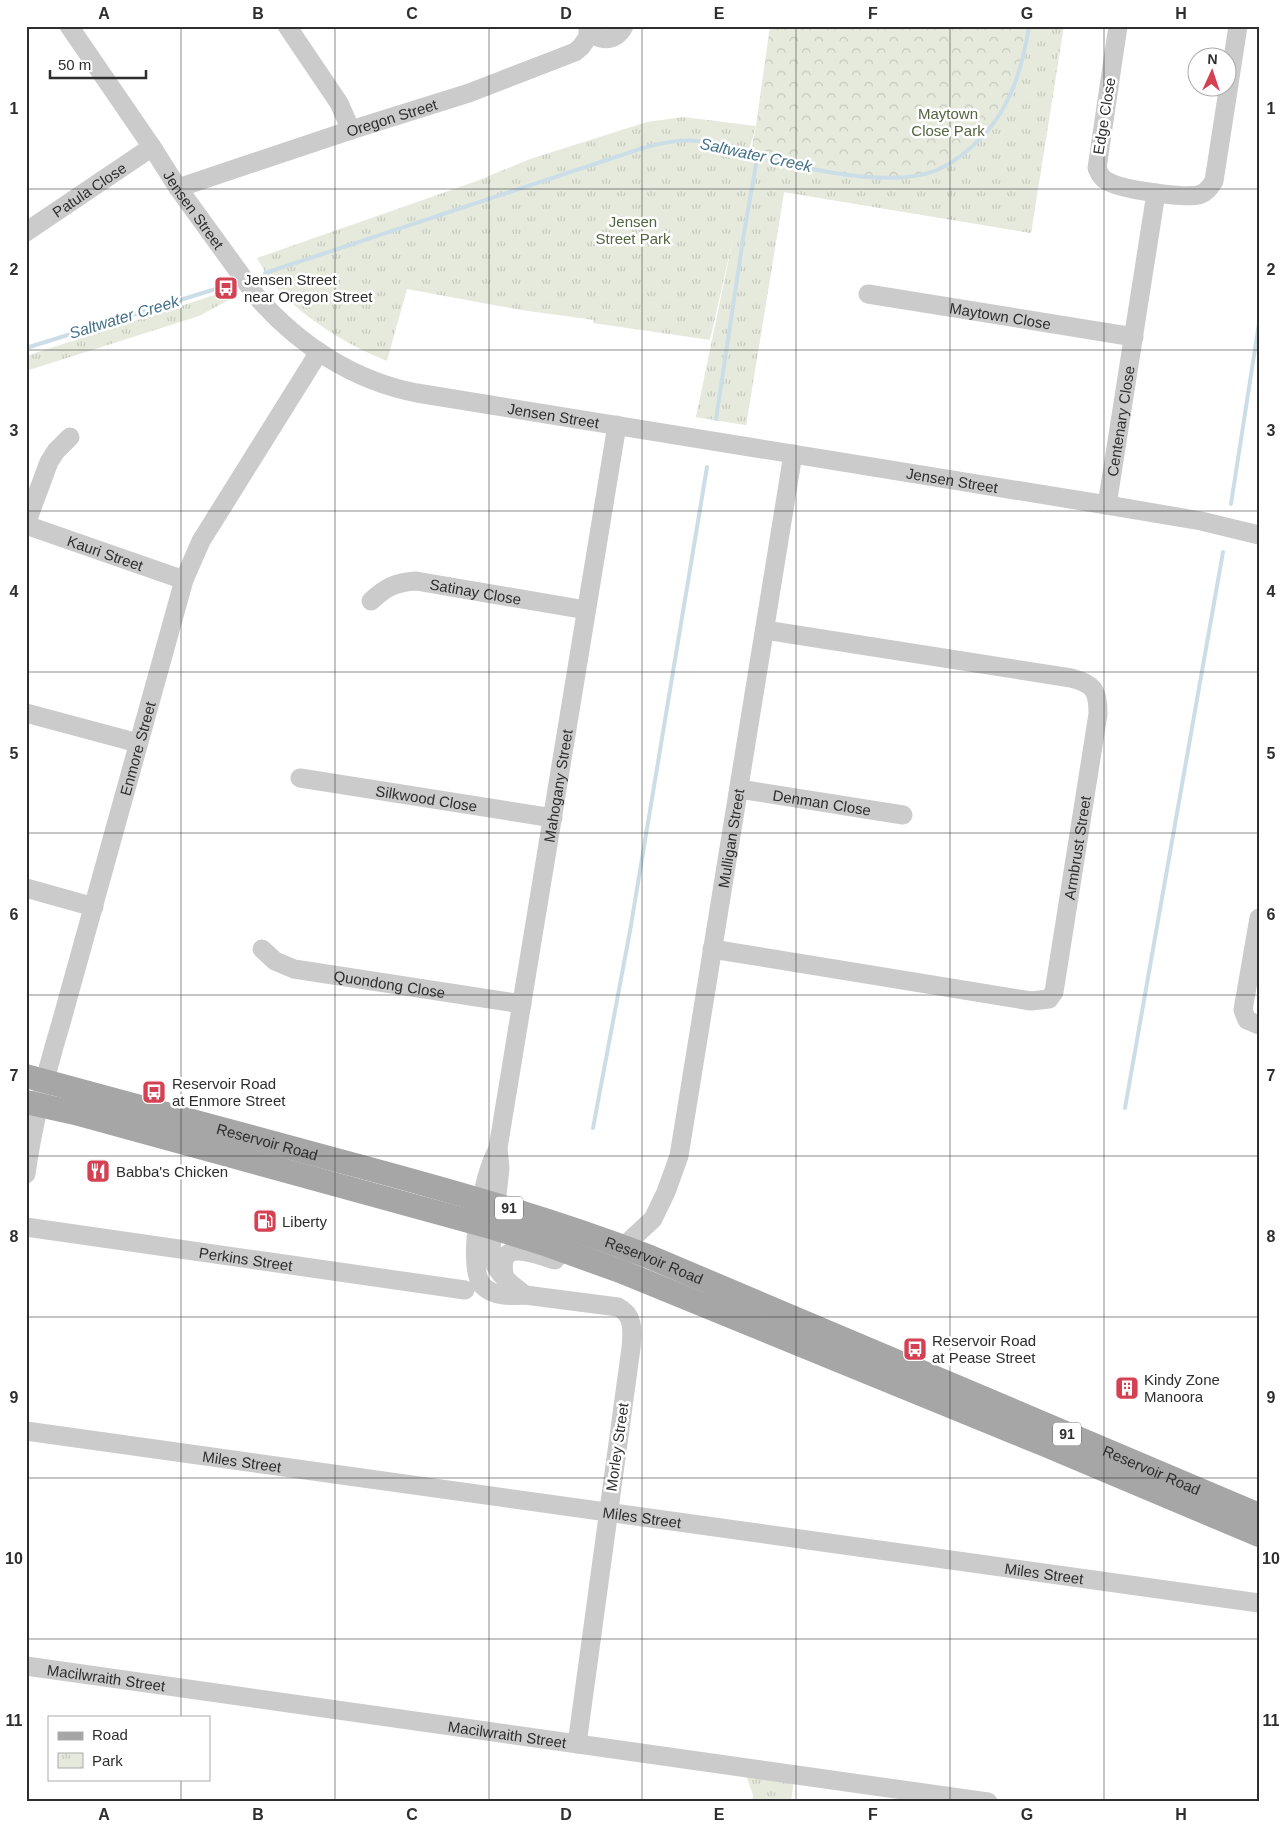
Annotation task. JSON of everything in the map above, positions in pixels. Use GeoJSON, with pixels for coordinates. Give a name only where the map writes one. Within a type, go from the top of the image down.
{"type":"FeatureCollection","features":[{"type":"Feature","properties":{"kind":"main road","name":"Reservoir Road"},"geometry":{"type":"LineString","coordinates":[[35,1078],[489,1202],[623,1247],[1259,1514]]}},
{"type":"Feature","properties":{"kind":"main road","name":"Reservoir Road"},"geometry":{"type":"LineString","coordinates":[[32,1104],[75,1113],[542,1243],[620,1271],[1043,1444],[1259,1535]]}},
{"type":"Feature","properties":{"kind":"main road"},"geometry":{"type":"LineString","coordinates":[[1178,1481],[1215,1484],[1259,1501]]}},
{"type":"Feature","properties":{"kind":"street","name":"Jensen Street"},"geometry":{"type":"LineString","coordinates":[[69,26],[178,188],[257,297],[302,341],[364,377],[398,389],[1202,521],[1259,535]]}},
{"type":"Feature","properties":{"kind":"street"},"geometry":{"type":"LineString","coordinates":[[287,26],[339,103],[351,130]]}},
{"type":"Feature","properties":{"kind":"street","name":"Edge Close"},"geometry":{"type":"LineString","coordinates":[[1118,26],[1097,168],[1102,178],[1111,184],[1156,193],[1194,196],[1203,194],[1214,181],[1238,26]]}},
{"type":"Feature","properties":{"kind":"street"},"geometry":{"type":"LineString","coordinates":[[588,27],[597,37],[605,39],[619,32]]}},
{"type":"Feature","properties":{"kind":"street"},"geometry":{"type":"LineString","coordinates":[[575,52],[587,38],[588,27]]}},
{"type":"Feature","properties":{"kind":"street","name":"Oregon Street"},"geometry":{"type":"LineString","coordinates":[[178,188],[469,93],[575,52],[593,48],[619,32]]}},
{"type":"Feature","properties":{"kind":"street","name":"Patula Close"},"geometry":{"type":"LineString","coordinates":[[26,232],[152,147]]}},
{"type":"Feature","properties":{"kind":"street"},"geometry":{"type":"LineString","coordinates":[[1134,337],[1156,193]]}},
{"type":"Feature","properties":{"kind":"street","name":"Maytown Close"},"geometry":{"type":"LineString","coordinates":[[868,294],[1134,337]]}},
{"type":"Feature","properties":{"kind":"street","name":"Centenary Close"},"geometry":{"type":"LineString","coordinates":[[1107,505],[1134,337]]}},
{"type":"Feature","properties":{"kind":"street","name":"Enmore Street"},"geometry":{"type":"LineString","coordinates":[[26,1174],[31,1139],[35,1078],[94,907],[184,580],[201,541],[319,352]]}},
{"type":"Feature","properties":{"kind":"street","name":"Mahogany Street"},"geometry":{"type":"LineString","coordinates":[[489,1202],[487,1171],[498,1148],[617,425]]}},
{"type":"Feature","properties":{"kind":"street"},"geometry":{"type":"LineString","coordinates":[[26,524],[49,462],[56,451],[70,437]]}},
{"type":"Feature","properties":{"kind":"street","name":"Mulligan Street"},"geometry":{"type":"LineString","coordinates":[[623,1247],[652,1219],[669,1184],[679,1156],[793,454]]}},
{"type":"Feature","properties":{"kind":"street","name":"Jensen Street"},"geometry":{"type":"LineString","coordinates":[[1202,521],[1259,526]]}},
{"type":"Feature","properties":{"kind":"street","name":"Kauri Street"},"geometry":{"type":"LineString","coordinates":[[26,524],[184,580]]}},
{"type":"Feature","properties":{"kind":"street","name":"Satinay Close"},"geometry":{"type":"LineString","coordinates":[[371,600],[381,591],[400,582],[416,581],[586,610]]}},
{"type":"Feature","properties":{"kind":"street","name":"Armbrust Street"},"geometry":{"type":"LineString","coordinates":[[712,949],[1031,1001],[1040,1002],[1049,999],[1054,992],[1098,714],[1098,702],[1094,689],[1086,682],[1071,678],[765,630]]}},
{"type":"Feature","properties":{"kind":"street"},"geometry":{"type":"LineString","coordinates":[[26,713],[138,743]]}},
{"type":"Feature","properties":{"kind":"street","name":"Silkwood Close"},"geometry":{"type":"LineString","coordinates":[[300,778],[553,818]]}},
{"type":"Feature","properties":{"kind":"street","name":"Denman Close"},"geometry":{"type":"LineString","coordinates":[[739,789],[903,815]]}},
{"type":"Feature","properties":{"kind":"street"},"geometry":{"type":"LineString","coordinates":[[26,888],[94,907]]}},
{"type":"Feature","properties":{"kind":"street"},"geometry":{"type":"LineString","coordinates":[[1259,918],[1244,1010],[1247,1020],[1259,1025]]}},
{"type":"Feature","properties":{"kind":"street","name":"Quondong Close"},"geometry":{"type":"LineString","coordinates":[[262,949],[276,961],[294,969],[522,1004]]}},
{"type":"Feature","properties":{"kind":"street","name":"Morley Street"},"geometry":{"type":"LineString","coordinates":[[489,1202],[486,1226],[476,1264],[481,1283],[490,1291],[510,1296],[525,1295],[613,1306],[626,1312],[632,1330],[577,1744]]}},
{"type":"Feature","properties":{"kind":"street","name":"Mulligan Street"},"geometry":{"type":"LineString","coordinates":[[650,1257],[652,1219]]}},
{"type":"Feature","properties":{"kind":"street","name":"Morley Street"},"geometry":{"type":"LineString","coordinates":[[486,1226],[492,1261],[505,1278],[525,1295]]}},
{"type":"Feature","properties":{"kind":"street","name":"Perkins Street"},"geometry":{"type":"LineString","coordinates":[[26,1227],[466,1290]]}},
{"type":"Feature","properties":{"kind":"street"},"geometry":{"type":"LineString","coordinates":[[505,1278],[504,1259],[509,1254],[519,1250],[586,1270],[620,1271]]}},
{"type":"Feature","properties":{"kind":"street","name":"Miles Street"},"geometry":{"type":"LineString","coordinates":[[26,1431],[1259,1602]]}},
{"type":"Feature","properties":{"kind":"street","name":"Macilwraith Street"},"geometry":{"type":"LineString","coordinates":[[26,1666],[988,1802]]}},
{"type":"Feature","properties":{"kind":"green space","name":"Maytown Close Park"},"geometry":{"type":"Polygon","coordinates":[[[770,26],[1064,26],[1031,233],[784,192],[746,425],[696,417],[756,126],[770,26]]]}},
{"type":"Feature","properties":{"kind":"green space","name":"Jensen Street Park"},"geometry":{"type":"Polygon","coordinates":[[[1030,26],[1062,26],[1031,233],[784,192],[746,425],[696,417],[734,234],[710,340],[593,323],[594,320],[521,310],[407,289],[387,361],[356,347],[310,318],[272,282],[257,258],[477,181],[530,159],[647,122],[683,117],[756,126],[749,150],[806,167],[837,174],[873,178],[896,178],[924,174],[940,169],[955,161],[982,140],[993,127],[1014,90],[1030,26]]]}},
{"type":"Feature","properties":{"kind":"green space"},"geometry":{"type":"Polygon","coordinates":[[[230,290],[238,295],[199,316],[26,371],[26,356],[230,290]]]}},
{"type":"Feature","properties":{"kind":"green space"},"geometry":{"type":"Polygon","coordinates":[[[743,1767],[795,1774],[791,1802],[752,1802],[753,1795],[743,1767]]]}},
{"type":"Feature","properties":{"kind":"waterway","name":"Saltwater Creek"},"geometry":{"type":"LineString","coordinates":[[265,273],[643,148],[671,142],[692,141],[723,144],[767,155],[791,164],[845,175],[885,178],[922,175],[946,166],[958,158],[982,137],[993,123],[1011,94],[1022,61],[1029,26]]}},
{"type":"Feature","properties":{"kind":"waterway"},"geometry":{"type":"LineString","coordinates":[[716,419],[758,153]]}},
{"type":"Feature","properties":{"kind":"waterway","name":"Saltwater Creek"},"geometry":{"type":"LineString","coordinates":[[26,348],[222,287]]}},
{"type":"Feature","properties":{"kind":"waterway"},"geometry":{"type":"LineString","coordinates":[[1231,504],[1259,323]]}},
{"type":"Feature","properties":{"kind":"waterway"},"geometry":{"type":"LineString","coordinates":[[593,1128],[630,931],[707,467]]}},
{"type":"Feature","properties":{"kind":"waterway"},"geometry":{"type":"LineString","coordinates":[[1125,1108],[1223,552]]}},
{"type":"Feature","properties":{"kind":"place","name":"Jensen Street near Oregon Street"},"geometry":{"type":"Point","coordinates":[226,288]}},
{"type":"Feature","properties":{"kind":"place","name":"Reservoir Road at Enmore Street"},"geometry":{"type":"Point","coordinates":[154,1092]}},
{"type":"Feature","properties":{"kind":"place","name":"Babba's Chicken"},"geometry":{"type":"Point","coordinates":[98,1171]}},
{"type":"Feature","properties":{"kind":"place","name":"Liberty"},"geometry":{"type":"Point","coordinates":[265,1221]}},
{"type":"Feature","properties":{"kind":"place","name":"Reservoir Road at Pease Street"},"geometry":{"type":"Point","coordinates":[915,1349]}},
{"type":"Feature","properties":{"kind":"place","name":"Kindy Zone Manoora"},"geometry":{"type":"Point","coordinates":[1127,1388]}}]}
